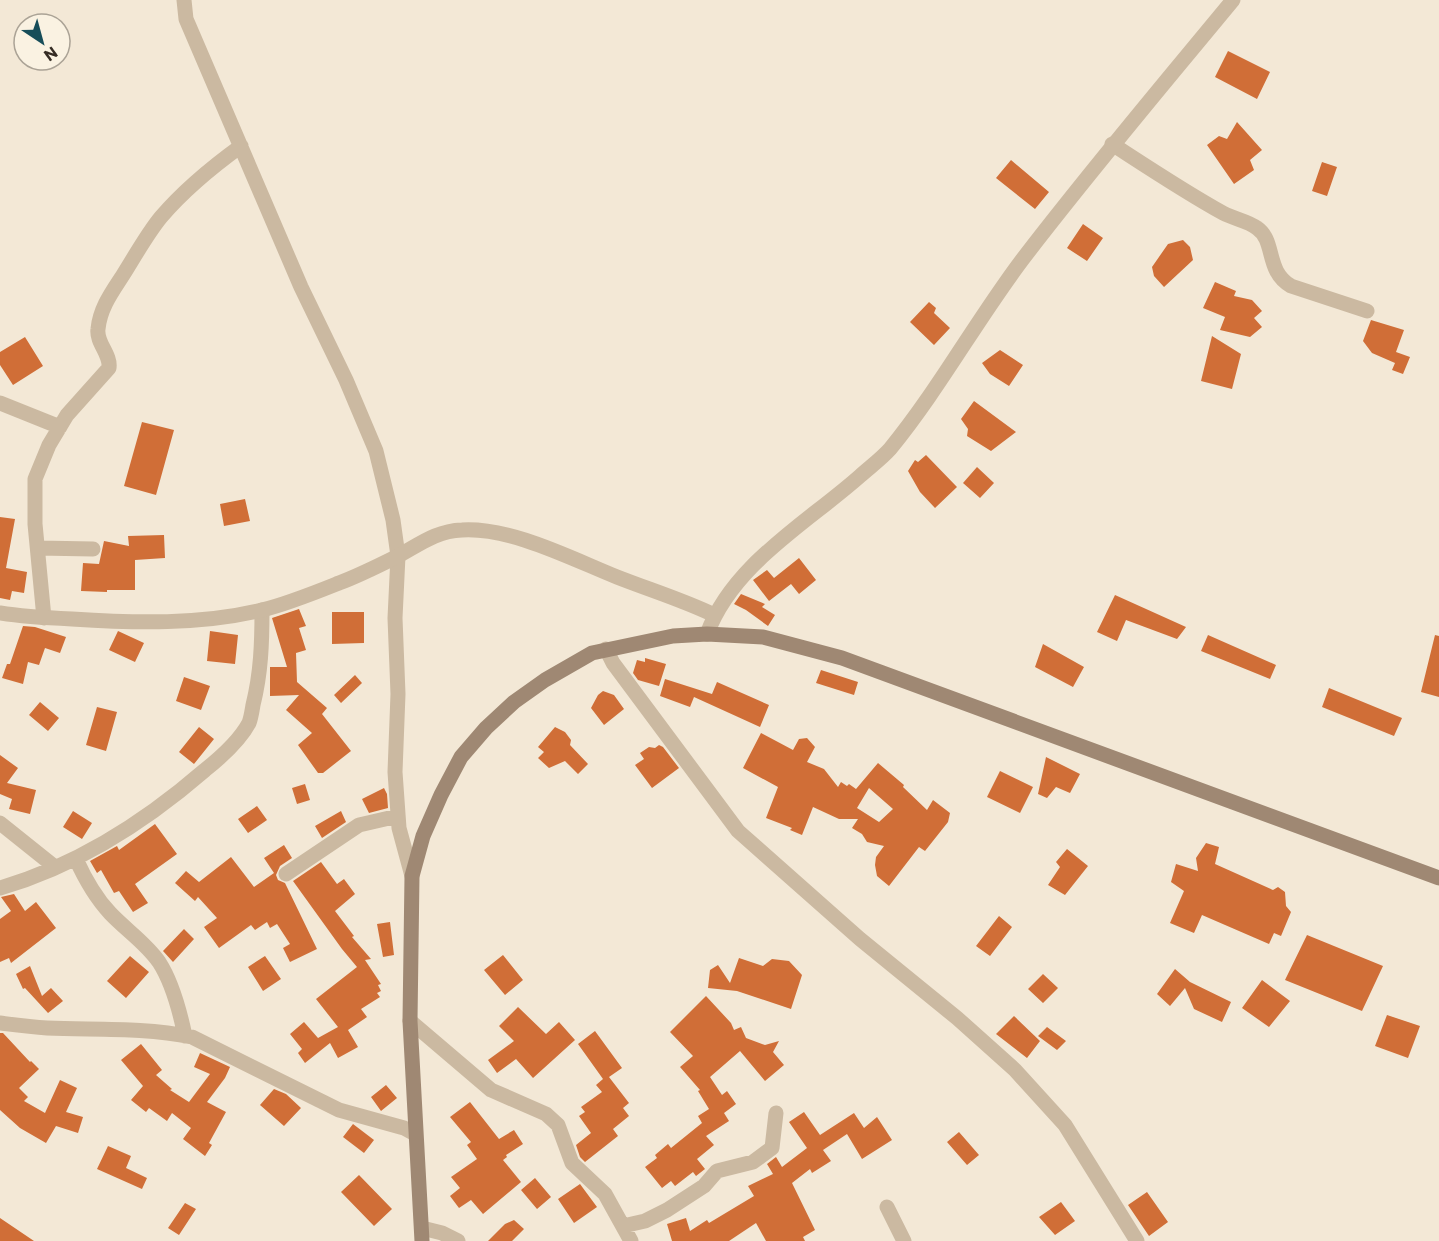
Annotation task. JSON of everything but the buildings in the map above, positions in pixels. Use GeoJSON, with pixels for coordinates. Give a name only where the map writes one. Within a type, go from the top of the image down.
{"type":"FeatureCollection","features":[{"type":"Feature","properties":{"kind":"main road"},"geometry":{"type":"LineString","coordinates":[[422,1234],[410,1021],[412,876],[423,836],[461,757],[473,742],[514,702],[545,680],[592,653],[673,636],[707,633],[763,638],[842,658],[1439,878]]}},
{"type":"Feature","properties":{"kind":"street"},"geometry":{"type":"LineString","coordinates":[[184,0],[186,20],[242,146],[300,287],[346,380],[376,451],[393,520],[398,556],[394,618],[398,694],[395,772],[399,828],[412,876]]}},
{"type":"Feature","properties":{"kind":"street"},"geometry":{"type":"LineString","coordinates":[[707,633],[714,615],[735,586],[759,561],[888,451],[930,398],[1020,262],[1112,144],[1233,0]]}},
{"type":"Feature","properties":{"kind":"street"},"geometry":{"type":"LineString","coordinates":[[1112,144],[1225,214],[1257,228],[1266,237],[1271,261],[1281,281],[1367,311]]}},
{"type":"Feature","properties":{"kind":"street"},"geometry":{"type":"LineString","coordinates":[[44,618],[35,524],[35,479],[49,445],[67,415],[109,368],[110,361],[99,340],[97,330],[104,304],[160,218],[216,164],[242,146]]}},
{"type":"Feature","properties":{"kind":"street"},"geometry":{"type":"LineString","coordinates":[[0,403],[60,427]]}},
{"type":"Feature","properties":{"kind":"street"},"geometry":{"type":"LineString","coordinates":[[0,614],[27,618],[129,623],[209,618],[262,610],[340,583],[442,533],[478,530],[526,540],[694,605],[714,615]]}},
{"type":"Feature","properties":{"kind":"street"},"geometry":{"type":"LineString","coordinates":[[38,548],[93,549]]}},
{"type":"Feature","properties":{"kind":"street"},"geometry":{"type":"LineString","coordinates":[[0,888],[31,879],[76,859],[142,819],[184,789],[224,754],[249,723],[260,677],[262,610]]}},
{"type":"Feature","properties":{"kind":"street"},"geometry":{"type":"LineString","coordinates":[[606,650],[613,663],[738,831],[860,939],[957,1018],[1015,1070],[1065,1125],[1137,1241]]}},
{"type":"Feature","properties":{"kind":"street"},"geometry":{"type":"LineString","coordinates":[[286,874],[359,825],[398,816]]}},
{"type":"Feature","properties":{"kind":"street"},"geometry":{"type":"LineString","coordinates":[[0,823],[55,867]]}},
{"type":"Feature","properties":{"kind":"street"},"geometry":{"type":"LineString","coordinates":[[76,859],[95,895],[111,914],[144,944],[159,963],[182,1021],[184,1036]]}},
{"type":"Feature","properties":{"kind":"street"},"geometry":{"type":"LineString","coordinates":[[410,1021],[490,1090],[546,1114],[558,1125],[572,1163],[605,1194],[631,1241]]}},
{"type":"Feature","properties":{"kind":"street"},"geometry":{"type":"LineString","coordinates":[[0,1023],[47,1028],[139,1030],[184,1036],[229,1054],[339,1110],[404,1128],[415,1134]]}},
{"type":"Feature","properties":{"kind":"street"},"geometry":{"type":"LineString","coordinates":[[623,1226],[645,1221],[667,1210],[704,1186],[717,1171],[753,1162],[772,1148],[776,1113]]}},
{"type":"Feature","properties":{"kind":"street"},"geometry":{"type":"LineString","coordinates":[[887,1207],[904,1241]]}},
{"type":"Feature","properties":{"kind":"street"},"geometry":{"type":"LineString","coordinates":[[422,1234],[442,1233],[458,1241]]}}]}
